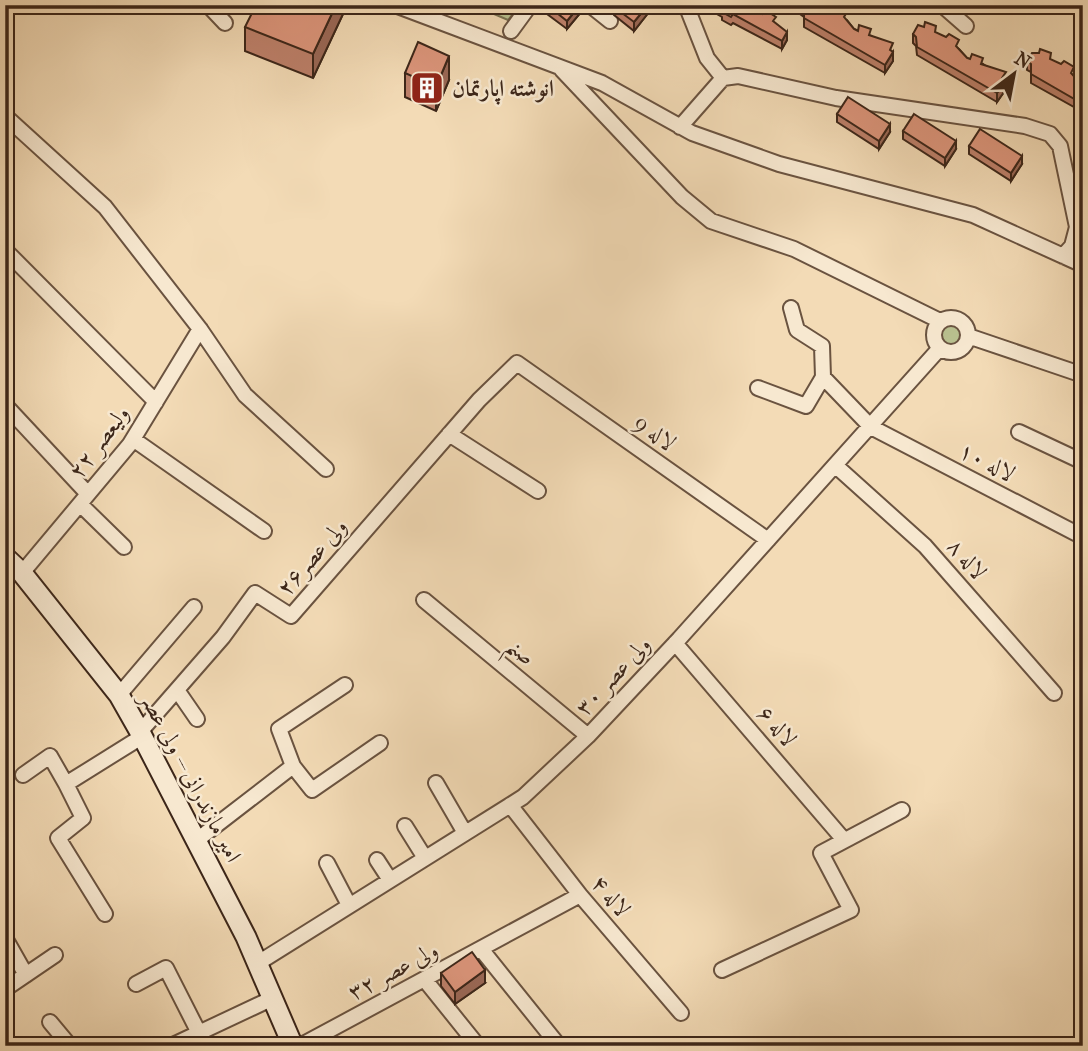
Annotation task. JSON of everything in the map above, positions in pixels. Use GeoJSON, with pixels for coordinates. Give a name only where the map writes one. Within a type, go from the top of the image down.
{"type":"FeatureCollection","features":[{"type":"Feature","properties":{"kind":"main road","name":"امیر مازندرانی -- ولی عصر"},"geometry":{"type":"LineString","coordinates":[[5,557],[22,573],[119,695],[142,734],[258,963],[293,1046]]}},
{"type":"Feature","properties":{"kind":"street"},"geometry":{"type":"LineString","coordinates":[[208,5],[225,23]]}},
{"type":"Feature","properties":{"kind":"street"},"geometry":{"type":"LineString","coordinates":[[395,5],[602,83],[680,127],[779,163],[973,215],[1083,265]]}},
{"type":"Feature","properties":{"kind":"street"},"geometry":{"type":"LineString","coordinates":[[511,32],[530,5]]}},
{"type":"Feature","properties":{"kind":"street"},"geometry":{"type":"LineString","coordinates":[[590,5],[610,22]]}},
{"type":"Feature","properties":{"kind":"street"},"geometry":{"type":"LineString","coordinates":[[686,5],[706,58],[723,78]]}},
{"type":"Feature","properties":{"kind":"street"},"geometry":{"type":"LineString","coordinates":[[942,5],[966,26]]}},
{"type":"Feature","properties":{"kind":"street"},"geometry":{"type":"LineString","coordinates":[[558,66],[682,197],[710,221],[794,249],[940,321],[956,318],[965,325],[968,336],[964,346],[955,351],[940,348],[934,332],[940,321]]}},
{"type":"Feature","properties":{"kind":"street"},"geometry":{"type":"LineString","coordinates":[[680,127],[723,78],[738,76],[836,98],[1025,126],[1050,134],[1060,146],[1077,227],[1072,246],[1063,256]]}},
{"type":"Feature","properties":{"kind":"street"},"geometry":{"type":"LineString","coordinates":[[5,116],[105,206],[200,329],[245,395],[326,469]]}},
{"type":"Feature","properties":{"kind":"street"},"geometry":{"type":"LineString","coordinates":[[5,250],[156,402]]}},
{"type":"Feature","properties":{"kind":"street"},"geometry":{"type":"LineString","coordinates":[[758,388],[806,406],[823,377],[822,346],[797,330],[791,308]]}},
{"type":"Feature","properties":{"kind":"street","name":"ولیعصر ۲۲"},"geometry":{"type":"LineString","coordinates":[[22,573],[133,439],[200,329]]}},
{"type":"Feature","properties":{"kind":"street"},"geometry":{"type":"LineString","coordinates":[[968,336],[1083,375]]}},
{"type":"Feature","properties":{"kind":"street","name":"ولی عصر ۳۰"},"geometry":{"type":"LineString","coordinates":[[258,963],[510,805],[588,736],[676,643],[940,348]]}},
{"type":"Feature","properties":{"kind":"street","name":"ولی عصر۲۶"},"geometry":{"type":"LineString","coordinates":[[66,784],[142,734],[223,637],[255,593],[291,617],[449,433],[517,363]]}},
{"type":"Feature","properties":{"kind":"street","name":"لاله 9"},"geometry":{"type":"LineString","coordinates":[[517,363],[768,540]]}},
{"type":"Feature","properties":{"kind":"street","name":"لاله ۱۰"},"geometry":{"type":"LineString","coordinates":[[823,377],[871,427],[1083,537]]}},
{"type":"Feature","properties":{"kind":"street"},"geometry":{"type":"LineString","coordinates":[[5,405],[124,547]]}},
{"type":"Feature","properties":{"kind":"street"},"geometry":{"type":"LineString","coordinates":[[1019,432],[1083,462]]}},
{"type":"Feature","properties":{"kind":"street"},"geometry":{"type":"LineString","coordinates":[[449,433],[538,491]]}},
{"type":"Feature","properties":{"kind":"street"},"geometry":{"type":"LineString","coordinates":[[133,439],[264,531]]}},
{"type":"Feature","properties":{"kind":"street","name":"لاله ۸"},"geometry":{"type":"LineString","coordinates":[[836,466],[925,546],[1054,692]]}},
{"type":"Feature","properties":{"kind":"street","name":"صنم"},"geometry":{"type":"LineString","coordinates":[[424,600],[588,736]]}},
{"type":"Feature","properties":{"kind":"street"},"geometry":{"type":"LineString","coordinates":[[119,695],[194,607]]}},
{"type":"Feature","properties":{"kind":"street","name":"لاله ۶"},"geometry":{"type":"LineString","coordinates":[[676,643],[844,840]]}},
{"type":"Feature","properties":{"kind":"street"},"geometry":{"type":"LineString","coordinates":[[345,685],[279,729],[293,766],[312,790],[380,743]]}},
{"type":"Feature","properties":{"kind":"street"},"geometry":{"type":"LineString","coordinates":[[177,690],[197,719]]}},
{"type":"Feature","properties":{"kind":"street"},"geometry":{"type":"LineString","coordinates":[[23,775],[50,756],[83,818],[58,838],[105,914]]}},
{"type":"Feature","properties":{"kind":"street"},"geometry":{"type":"LineString","coordinates":[[197,840],[293,766]]}},
{"type":"Feature","properties":{"kind":"street"},"geometry":{"type":"LineString","coordinates":[[436,783],[465,833]]}},
{"type":"Feature","properties":{"kind":"street","name":"لاله ۴"},"geometry":{"type":"LineString","coordinates":[[510,805],[580,895],[681,1013]]}},
{"type":"Feature","properties":{"kind":"street"},"geometry":{"type":"LineString","coordinates":[[722,970],[851,910],[821,853],[902,810]]}},
{"type":"Feature","properties":{"kind":"street"},"geometry":{"type":"LineString","coordinates":[[405,826],[425,858]]}},
{"type":"Feature","properties":{"kind":"street"},"geometry":{"type":"LineString","coordinates":[[377,860],[390,880]]}},
{"type":"Feature","properties":{"kind":"street"},"geometry":{"type":"LineString","coordinates":[[327,863],[349,905]]}},
{"type":"Feature","properties":{"kind":"street","name":"ولی عصر ۳۲"},"geometry":{"type":"LineString","coordinates":[[300,1046],[580,895]]}},
{"type":"Feature","properties":{"kind":"street"},"geometry":{"type":"LineString","coordinates":[[5,938],[26,975]]}},
{"type":"Feature","properties":{"kind":"street"},"geometry":{"type":"LineString","coordinates":[[481,949],[559,1046]]}},
{"type":"Feature","properties":{"kind":"street"},"geometry":{"type":"LineString","coordinates":[[5,989],[55,955]]}},
{"type":"Feature","properties":{"kind":"street"},"geometry":{"type":"LineString","coordinates":[[136,984],[166,968],[199,1033]]}},
{"type":"Feature","properties":{"kind":"street"},"geometry":{"type":"LineString","coordinates":[[425,980],[478,1046]]}},
{"type":"Feature","properties":{"kind":"street"},"geometry":{"type":"LineString","coordinates":[[174,1045],[272,998]]}},
{"type":"Feature","properties":{"kind":"street"},"geometry":{"type":"LineString","coordinates":[[50,1023],[70,1046]]}},
{"type":"Feature","properties":{"kind":"green space"},"geometry":{"type":"Polygon","coordinates":[[[473,5],[520,5],[508,20],[473,5]]]}},
{"type":"Feature","properties":{"kind":"green space"},"geometry":{"type":"Polygon","coordinates":[[[950,324],[958,327],[961,335],[958,343],[950,346],[942,343],[939,335],[942,327],[950,324]]]}},
{"type":"Feature","properties":{"kind":"building"},"geometry":{"type":"Polygon","coordinates":[[[256,5],[336,5],[313,54],[245,27],[256,5]]]}},
{"type":"Feature","properties":{"kind":"building"},"geometry":{"type":"Polygon","coordinates":[[[547,5],[580,5],[567,21],[547,5]]]}},
{"type":"Feature","properties":{"kind":"building"},"geometry":{"type":"Polygon","coordinates":[[[648,5],[634,22],[614,7],[648,5]]]}},
{"type":"Feature","properties":{"kind":"building"},"geometry":{"type":"Polygon","coordinates":[[[716,5],[753,5],[752,8],[762,14],[765,10],[776,17],[773,21],[787,32],[782,41],[733,14],[731,17],[716,5]]]}},
{"type":"Feature","properties":{"kind":"building"},"geometry":{"type":"Polygon","coordinates":[[[827,5],[834,9],[837,5],[847,12],[844,17],[854,29],[858,31],[859,25],[871,29],[869,35],[893,43],[890,50],[893,52],[885,65],[804,18],[804,8],[800,6],[827,5]]]}},
{"type":"Feature","properties":{"kind":"building"},"geometry":{"type":"Polygon","coordinates":[[[925,22],[936,26],[935,32],[946,37],[949,34],[959,40],[956,46],[967,58],[970,59],[972,54],[983,58],[981,64],[1006,72],[1002,78],[1006,81],[997,93],[917,47],[913,34],[918,25],[924,27],[925,22]]]}},
{"type":"Feature","properties":{"kind":"building"},"geometry":{"type":"Polygon","coordinates":[[[418,42],[449,56],[436,87],[405,73],[418,42]]]}},
{"type":"Feature","properties":{"kind":"building"},"geometry":{"type":"Polygon","coordinates":[[[1040,49],[1051,53],[1050,59],[1061,64],[1064,61],[1074,67],[1071,73],[1083,86],[1083,104],[1031,74],[1031,64],[1027,61],[1032,53],[1039,53],[1040,49]]]}},
{"type":"Feature","properties":{"kind":"building"},"geometry":{"type":"Polygon","coordinates":[[[848,97],[890,124],[879,141],[837,114],[848,97]]]}},
{"type":"Feature","properties":{"kind":"building"},"geometry":{"type":"Polygon","coordinates":[[[914,114],[956,141],[945,158],[903,131],[914,114]]]}},
{"type":"Feature","properties":{"kind":"building"},"geometry":{"type":"Polygon","coordinates":[[[980,129],[1022,156],[1011,173],[969,146],[980,129]]]}},
{"type":"Feature","properties":{"kind":"building"},"geometry":{"type":"Polygon","coordinates":[[[472,952],[485,970],[455,992],[441,973],[472,952]]]}},
{"type":"Feature","properties":{"kind":"place","name":"انوشته اپارتمان"},"geometry":{"type":"Point","coordinates":[427,88]}}]}
